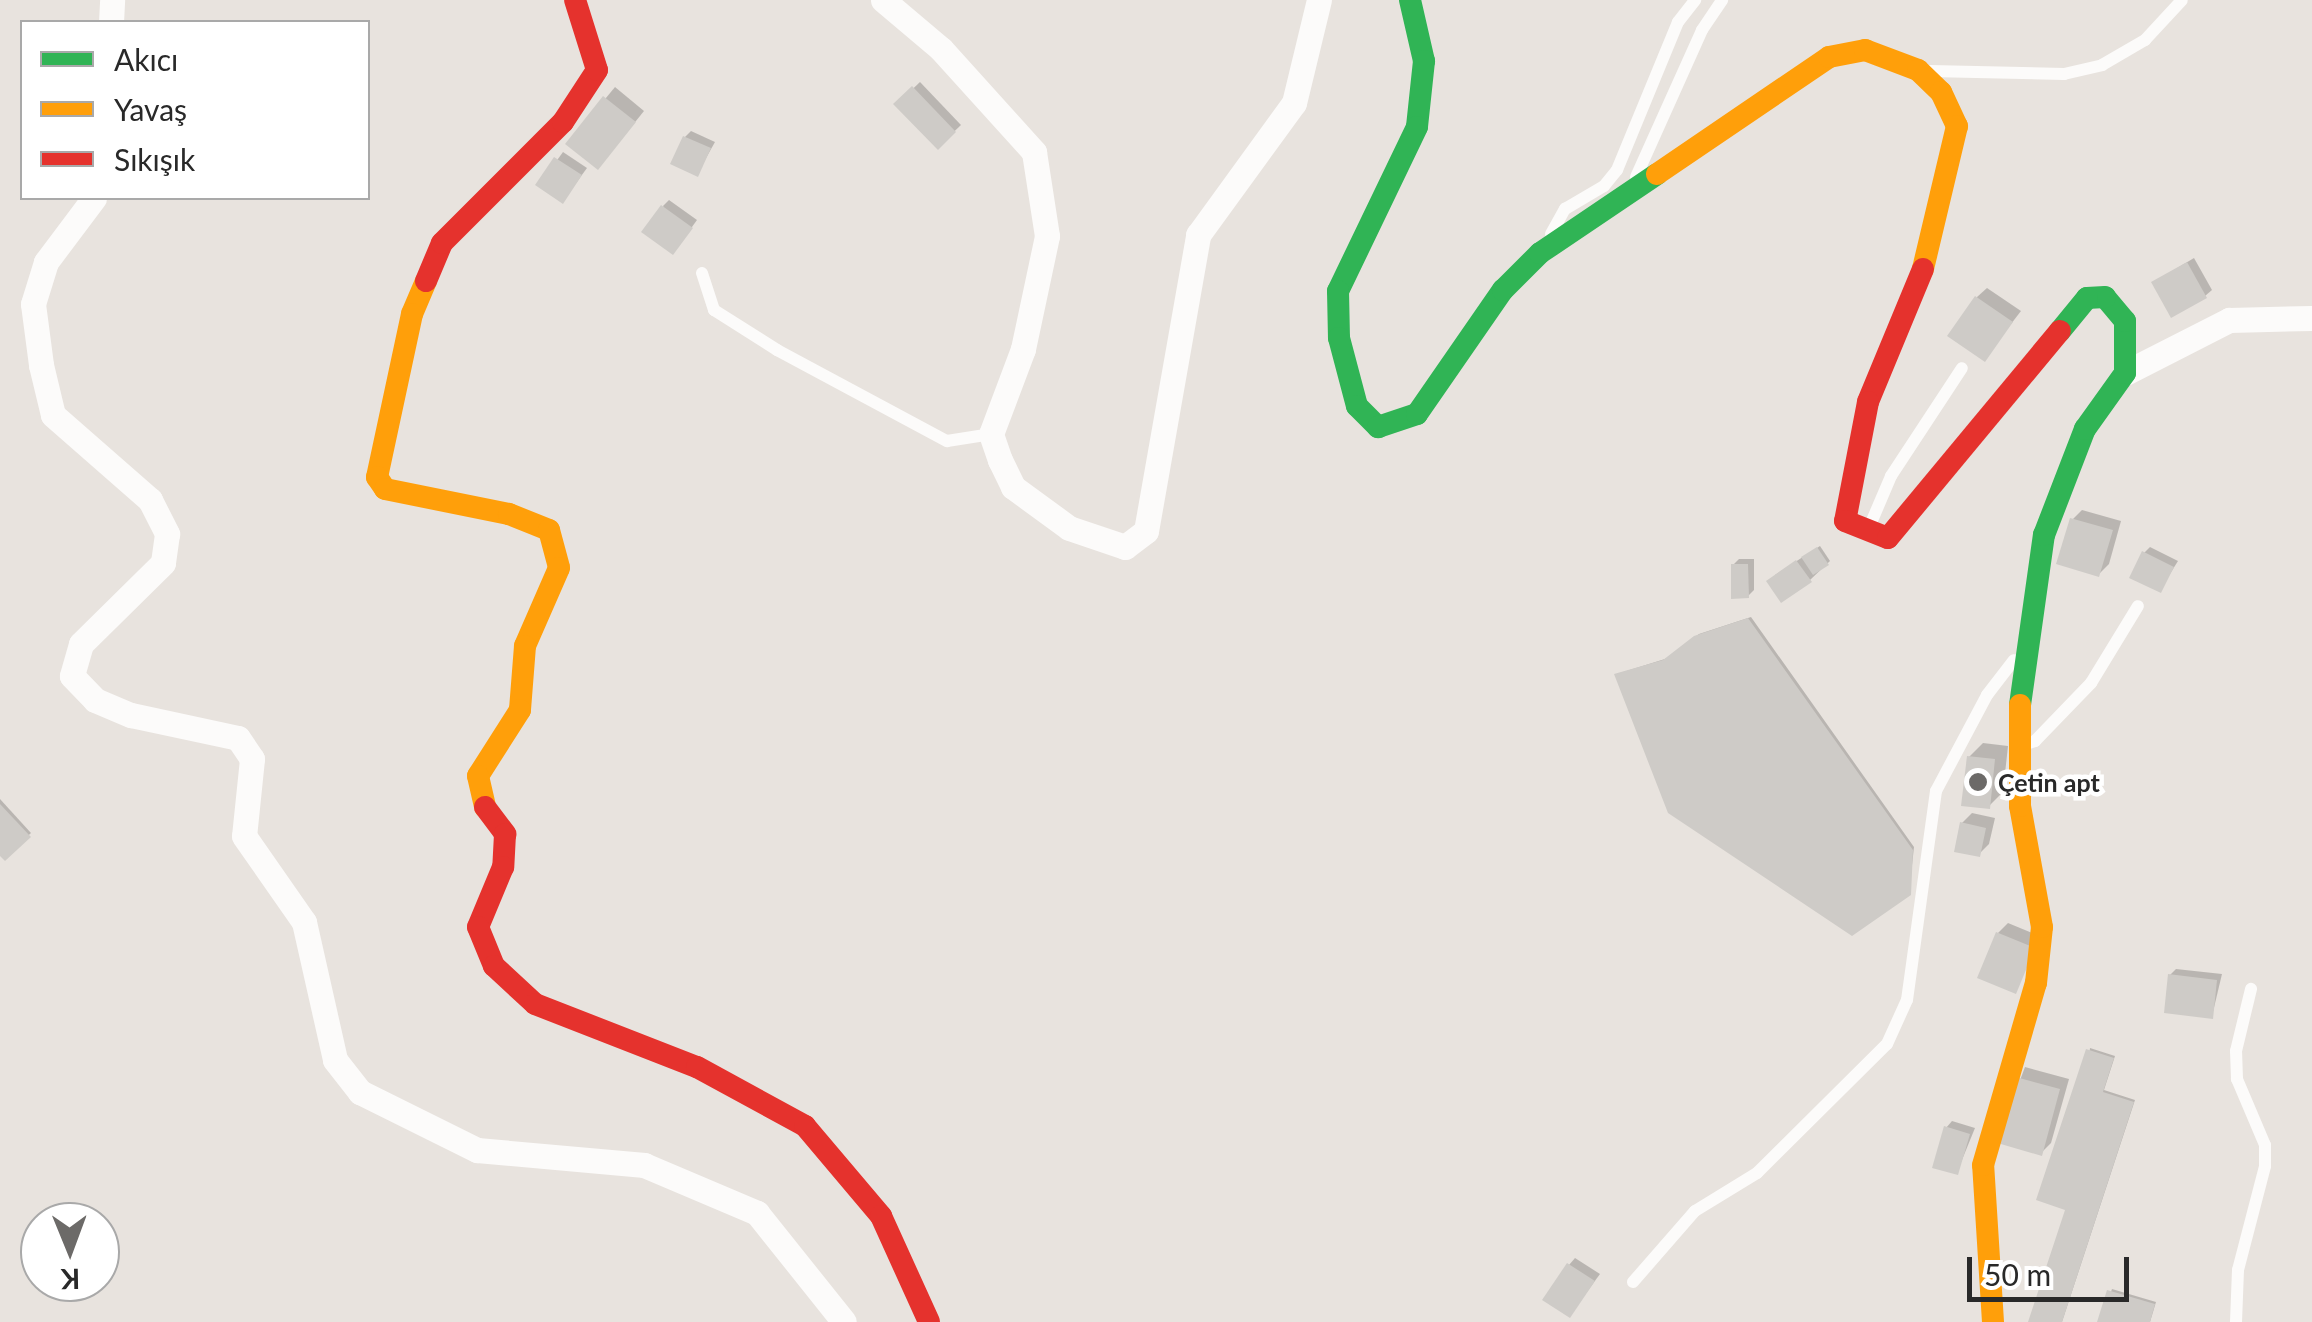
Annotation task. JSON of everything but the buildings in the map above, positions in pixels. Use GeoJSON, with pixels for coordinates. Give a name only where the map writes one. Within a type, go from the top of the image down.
{"type":"FeatureCollection","features":[{"type":"Feature","properties":{"kind":"street"},"geometry":{"type":"LineString","coordinates":[[575,0],[598,70],[563,122],[442,244],[412,314],[378,476],[384,489],[509,514],[549,530],[559,568],[525,646],[520,710],[478,776],[478,798],[505,834],[503,867],[478,928],[494,966],[536,1004],[698,1067],[805,1126],[880,1216],[929,1322]]}},
{"type":"Feature","properties":{"kind":"street"},"geometry":{"type":"LineString","coordinates":[[883,0],[941,49],[1034,152],[1048,236],[1023,349],[991,434],[1013,487],[1069,528],[1124,547],[1146,531],[1198,235],[1294,103],[1318,0]]}},
{"type":"Feature","properties":{"kind":"street"},"geometry":{"type":"LineString","coordinates":[[1410,0],[1424,61],[1417,127],[1338,291],[1339,338],[1357,406],[1378,426],[1418,414],[1503,290],[1540,252],[1633,184],[1829,57],[1866,50],[1918,70],[1941,92],[1957,126],[1925,264],[1868,402],[1845,498],[1845,521],[1866,534],[1888,538],[2087,298],[2105,297],[2125,321],[2125,373]]}},
{"type":"Feature","properties":{"kind":"street"},"geometry":{"type":"LineString","coordinates":[[92,200],[46,262],[33,304],[41,365],[54,415],[150,500],[167,534],[164,563],[80,644],[72,676],[95,700],[132,715],[238,738],[252,759],[244,836],[304,922],[335,1060],[360,1092],[477,1150],[644,1165],[757,1213],[844,1322]]}},
{"type":"Feature","properties":{"kind":"street"},"geometry":{"type":"LineString","coordinates":[[1993,1322],[1983,1165],[2036,983],[2042,928],[2017,747],[2025,646],[2044,534],[2085,429],[2125,373],[2229,320],[2312,318]]}},
{"type":"Feature","properties":{"kind":"lane"},"geometry":{"type":"LineString","coordinates":[[1540,252],[1565,209],[1604,186],[1617,170],[1678,22],[1695,0]]}},
{"type":"Feature","properties":{"kind":"lane"},"geometry":{"type":"LineString","coordinates":[[1633,184],[1702,30],[1722,0]]}},
{"type":"Feature","properties":{"kind":"lane"},"geometry":{"type":"LineString","coordinates":[[1918,70],[2064,74],[2102,66],[2145,40],[2182,0]]}},
{"type":"Feature","properties":{"kind":"lane"},"geometry":{"type":"LineString","coordinates":[[702,273],[714,310],[777,350],[947,440],[991,434]]}},
{"type":"Feature","properties":{"kind":"lane"},"geometry":{"type":"LineString","coordinates":[[1866,534],[1891,476],[1962,368]]}},
{"type":"Feature","properties":{"kind":"lane"},"geometry":{"type":"LineString","coordinates":[[2017,747],[2035,740],[2091,683],[2138,606]]}},
{"type":"Feature","properties":{"kind":"lane"},"geometry":{"type":"LineString","coordinates":[[1632,1282],[1695,1211],[1756,1173],[1887,1044],[1907,1000],[1936,791],[1988,695],[2025,646]]}},
{"type":"Feature","properties":{"kind":"lane"},"geometry":{"type":"LineString","coordinates":[[2236,1322],[2238,1270],[2265,1166],[2265,1145],[2237,1079],[2236,1051],[2251,989]]}},
{"type":"Feature","properties":{"kind":"traffic: fast"},"geometry":{"type":"LineString","coordinates":[[1410,0],[1424,61],[1417,127],[1338,291],[1339,338],[1357,406],[1378,427],[1417,414],[1503,290],[1540,253],[1657,174]]}},
{"type":"Feature","properties":{"kind":"traffic: fast"},"geometry":{"type":"LineString","coordinates":[[2020,705],[2044,535],[2085,429],[2125,373],[2125,321],[2105,297],[2087,298],[2060,331]]}},
{"type":"Feature","properties":{"kind":"traffic: slow"},"geometry":{"type":"LineString","coordinates":[[1657,174],[1829,57],[1865,50],[1918,70],[1941,92],[1957,126],[1923,269]]}},
{"type":"Feature","properties":{"kind":"traffic: slow"},"geometry":{"type":"LineString","coordinates":[[426,281],[412,314],[377,477],[385,489],[509,514],[549,530],[559,568],[525,646],[520,710],[478,776],[485,807]]}},
{"type":"Feature","properties":{"kind":"traffic: slow"},"geometry":{"type":"LineString","coordinates":[[1993,1322],[1983,1165],[2036,983],[2042,927],[2020,806],[2020,705]]}},
{"type":"Feature","properties":{"kind":"traffic: jam"},"geometry":{"type":"LineString","coordinates":[[426,281],[442,243],[563,122],[597,70],[575,0]]}},
{"type":"Feature","properties":{"kind":"traffic: jam"},"geometry":{"type":"LineString","coordinates":[[1923,269],[1868,402],[1845,521],[1888,538],[2060,331]]}},
{"type":"Feature","properties":{"kind":"traffic: jam"},"geometry":{"type":"LineString","coordinates":[[485,807],[505,834],[503,867],[478,927],[494,966],[535,1004],[697,1067],[805,1126],[881,1216],[929,1322]]}},
{"type":"Feature","properties":{"kind":"place","name":"Çetin apt"},"geometry":{"type":"Point","coordinates":[1978,782]}}]}
